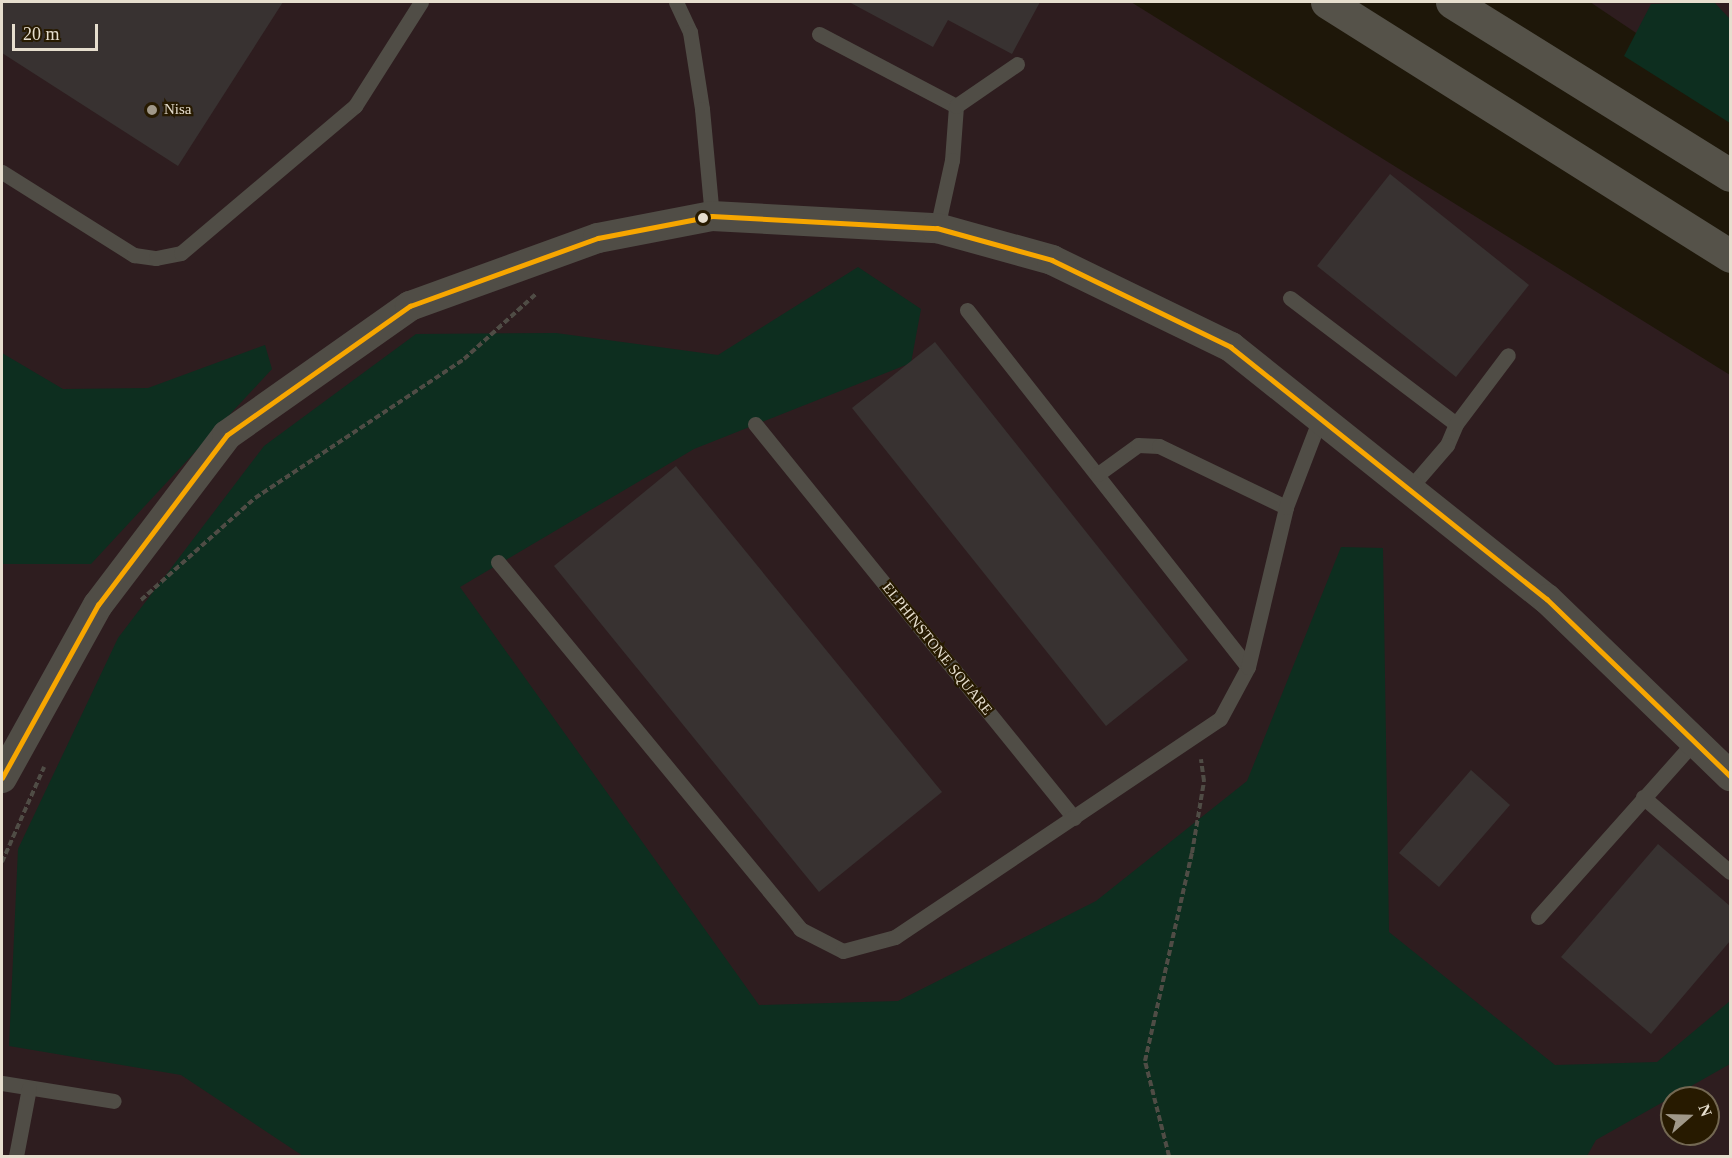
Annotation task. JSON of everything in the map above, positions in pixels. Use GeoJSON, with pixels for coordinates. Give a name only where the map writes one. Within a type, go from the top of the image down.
{"type":"FeatureCollection","features":[{"type":"Feature","properties":{"kind":"highway"},"geometry":{"type":"LineString","coordinates":[[1327,2],[1731,256]]}},
{"type":"Feature","properties":{"kind":"highway"},"geometry":{"type":"LineString","coordinates":[[1452,2],[1731,176]]}},
{"type":"Feature","properties":{"kind":"street"},"geometry":{"type":"LineString","coordinates":[[2,778],[98,605],[227,435],[410,306],[598,238],[712,216],[937,228],[1052,260],[1231,347],[1321,416],[1547,599],[1693,743],[1731,776]]}},
{"type":"Feature","properties":{"kind":"lane"},"geometry":{"type":"LineString","coordinates":[[2,172],[134,255],[156,258],[181,253],[354,106],[421,2]]}},
{"type":"Feature","properties":{"kind":"lane"},"geometry":{"type":"LineString","coordinates":[[676,2],[690,32],[702,110],[712,216]]}},
{"type":"Feature","properties":{"kind":"lane"},"geometry":{"type":"LineString","coordinates":[[819,34],[956,106]]}},
{"type":"Feature","properties":{"kind":"lane"},"geometry":{"type":"LineString","coordinates":[[956,106],[1017,64]]}},
{"type":"Feature","properties":{"kind":"lane"},"geometry":{"type":"LineString","coordinates":[[937,228],[952,160],[956,106]]}},
{"type":"Feature","properties":{"kind":"lane"},"geometry":{"type":"LineString","coordinates":[[1290,298],[1456,424]]}},
{"type":"Feature","properties":{"kind":"lane"},"geometry":{"type":"LineString","coordinates":[[968,310],[1248,667]]}},
{"type":"Feature","properties":{"kind":"lane"},"geometry":{"type":"LineString","coordinates":[[1410,488],[1447,445],[1456,424],[1508,355]]}},
{"type":"Feature","properties":{"kind":"lane"},"geometry":{"type":"LineString","coordinates":[[498,562],[800,929],[843,951],[895,937],[1220,719],[1248,667],[1286,507],[1321,416]]}},
{"type":"Feature","properties":{"kind":"lane","name":"ELPHINSTONE SQUARE"},"geometry":{"type":"LineString","coordinates":[[755,424],[1074,818]]}},
{"type":"Feature","properties":{"kind":"lane"},"geometry":{"type":"LineString","coordinates":[[1098,474],[1138,445],[1159,446],[1286,507]]}},
{"type":"Feature","properties":{"kind":"lane"},"geometry":{"type":"LineString","coordinates":[[1538,917],[1693,743]]}},
{"type":"Feature","properties":{"kind":"lane"},"geometry":{"type":"LineString","coordinates":[[1643,797],[1731,872]]}},
{"type":"Feature","properties":{"kind":"lane"},"geometry":{"type":"LineString","coordinates":[[2,1083],[114,1101]]}},
{"type":"Feature","properties":{"kind":"lane"},"geometry":{"type":"LineString","coordinates":[[16,1156],[29,1088]]}},
{"type":"Feature","properties":{"kind":"path"},"geometry":{"type":"LineString","coordinates":[[132,608],[255,498],[464,359],[540,291]]}},
{"type":"Feature","properties":{"kind":"path"},"geometry":{"type":"LineString","coordinates":[[1169,1156],[1145,1061],[1204,781],[1197,734]]}},
{"type":"Feature","properties":{"kind":"path"},"geometry":{"type":"LineString","coordinates":[[2,861],[49,757]]}},
{"type":"Feature","properties":{"kind":"shaded area"},"geometry":{"type":"Polygon","coordinates":[[[2,2],[1131,2],[1730,375],[1730,1156],[2,1156],[2,2]]]}},
{"type":"Feature","properties":{"kind":"shaded area"},"geometry":{"type":"Polygon","coordinates":[[[1590,2],[1730,2],[1730,96],[1590,2]]]}},
{"type":"Feature","properties":{"kind":"green space"},"geometry":{"type":"Polygon","coordinates":[[[1714,2],[1730,19],[1730,123],[1624,56],[1651,4],[1714,2]]]}},
{"type":"Feature","properties":{"kind":"green space"},"geometry":{"type":"Polygon","coordinates":[[[858,267],[921,309],[911,363],[694,449],[460,587],[759,1005],[898,1001],[1096,901],[1247,781],[1341,547],[1383,548],[1389,932],[1555,1065],[1657,1062],[1730,1001],[1730,1064],[1691,1086],[1660,1086],[1660,1104],[1596,1140],[1587,1156],[303,1156],[181,1075],[9,1046],[18,849],[118,638],[264,446],[416,334],[556,333],[718,355],[858,267]]]}},
{"type":"Feature","properties":{"kind":"green space"},"geometry":{"type":"Polygon","coordinates":[[[265,345],[272,369],[91,564],[2,564],[2,353],[63,389],[148,388],[265,345]]]}},
{"type":"Feature","properties":{"kind":"building","name":"Nisa"},"geometry":{"type":"Polygon","coordinates":[[[2,2],[283,2],[178,166],[2,53],[2,2]]]}},
{"type":"Feature","properties":{"kind":"building"},"geometry":{"type":"Polygon","coordinates":[[[849,2],[1040,2],[1012,54],[948,20],[933,47],[849,2]]]}},
{"type":"Feature","properties":{"kind":"building"},"geometry":{"type":"Polygon","coordinates":[[[1390,174],[1529,285],[1456,377],[1317,266],[1390,174]]]}},
{"type":"Feature","properties":{"kind":"building"},"geometry":{"type":"Polygon","coordinates":[[[935,342],[1188,660],[1106,726],[852,408],[935,342]]]}},
{"type":"Feature","properties":{"kind":"building"},"geometry":{"type":"Polygon","coordinates":[[[676,466],[942,792],[819,892],[554,566],[676,466]]]}},
{"type":"Feature","properties":{"kind":"building"},"geometry":{"type":"Polygon","coordinates":[[[1471,770],[1510,805],[1439,887],[1399,853],[1471,770]]]}},
{"type":"Feature","properties":{"kind":"building"},"geometry":{"type":"Polygon","coordinates":[[[1658,844],[1730,906],[1730,941],[1651,1034],[1561,957],[1658,844]]]}},
{"type":"Feature","properties":{"kind":"transit line"},"geometry":{"type":"LineString","coordinates":[[2,778],[98,605],[227,435],[410,306],[598,238],[712,216],[937,228],[1052,260],[1231,347],[1547,599],[1730,776]]}},
{"type":"Feature","properties":{"kind":"place","name":"Nisa"},"geometry":{"type":"Point","coordinates":[152,110]}}]}
